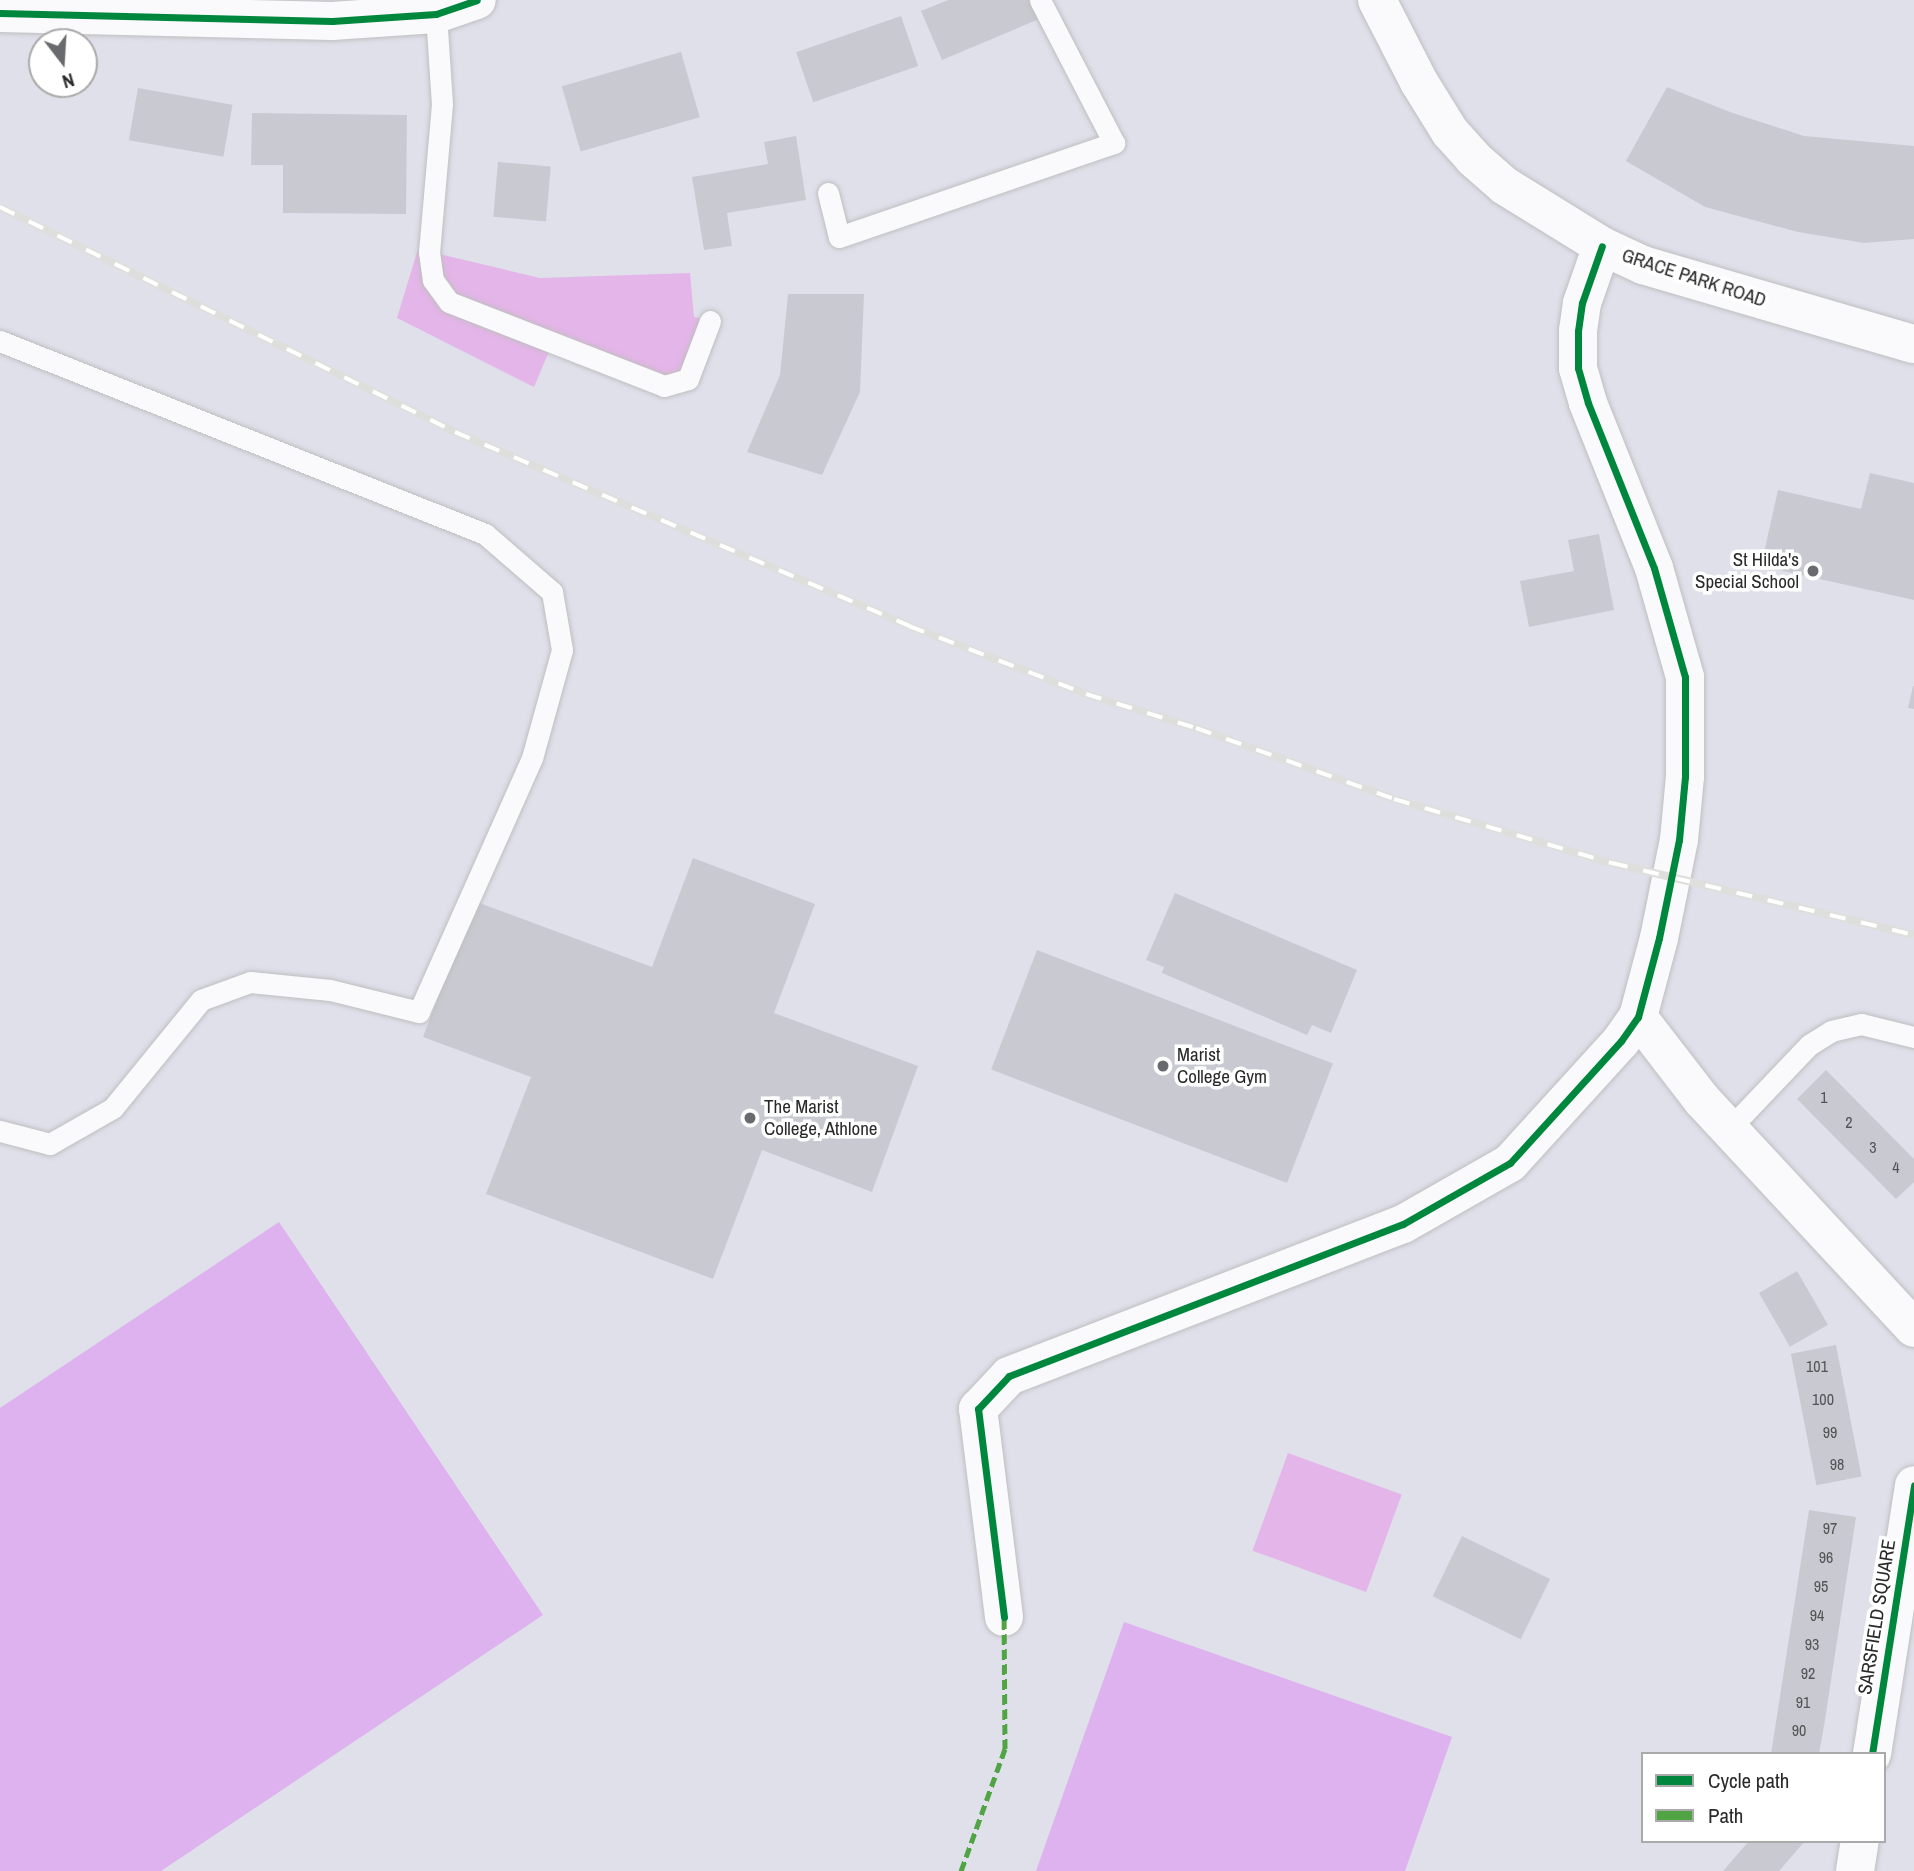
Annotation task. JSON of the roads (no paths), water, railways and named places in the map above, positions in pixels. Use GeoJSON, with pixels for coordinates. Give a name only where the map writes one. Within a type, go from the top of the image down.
{"type":"FeatureCollection","features":[{"type":"Feature","properties":{"kind":"street"},"geometry":{"type":"LineString","coordinates":[[0,13],[332,21],[436,14],[477,0]]}},
{"type":"Feature","properties":{"kind":"street","name":"GRACE PARK ROAD"},"geometry":{"type":"LineString","coordinates":[[1377,0],[1419,82],[1450,132],[1474,159],[1505,186],[1602,246],[1643,265],[1914,344]]}},
{"type":"Feature","properties":{"kind":"street"},"geometry":{"type":"LineString","coordinates":[[1004,1617],[978,1409],[1009,1376],[1403,1224],[1510,1163],[1621,1041],[1638,1017],[1659,938],[1679,840],[1685,777],[1685,677],[1654,568],[1588,403],[1578,368],[1582,303],[1602,246]]}},
{"type":"Feature","properties":{"kind":"street"},"geometry":{"type":"LineString","coordinates":[[1638,1017],[1680,1073],[1729,1129],[1914,1328]]}},
{"type":"Feature","properties":{"kind":"street","name":"SARSFIELD SQUARE"},"geometry":{"type":"LineString","coordinates":[[1872,1752],[1914,1485]]}},
{"type":"Feature","properties":{"kind":"street"},"geometry":{"type":"LineString","coordinates":[[1855,1871],[1860,1843]]}},
{"type":"Feature","properties":{"kind":"lane"},"geometry":{"type":"LineString","coordinates":[[828,193],[839,237],[1114,143],[1040,0]]}},
{"type":"Feature","properties":{"kind":"lane"},"geometry":{"type":"LineString","coordinates":[[436,14],[442,104],[429,252],[433,280],[449,302],[664,386],[688,379],[710,321]]}},
{"type":"Feature","properties":{"kind":"lane"},"geometry":{"type":"LineString","coordinates":[[0,341],[485,534],[552,592],[562,650],[533,758],[419,1012],[330,990],[250,982],[201,1000],[113,1108],[50,1144],[0,1131]]}},
{"type":"Feature","properties":{"kind":"lane"},"geometry":{"type":"LineString","coordinates":[[1729,1129],[1809,1045],[1831,1031],[1861,1024],[1914,1037]]}},
{"type":"Feature","properties":{"kind":"railway"},"geometry":{"type":"LineString","coordinates":[[0,207],[455,432],[909,626],[1086,694],[1196,728],[1394,799],[1612,863],[1914,935]]}},
{"type":"Feature","properties":{"kind":"place","name":"St Hilda's Special School"},"geometry":{"type":"Point","coordinates":[1813,571]}},
{"type":"Feature","properties":{"kind":"place","name":"Marist College Gym"},"geometry":{"type":"Point","coordinates":[1163,1066]}},
{"type":"Feature","properties":{"kind":"place","name":"The Marist College, Athlone"},"geometry":{"type":"Point","coordinates":[750,1118]}}]}
